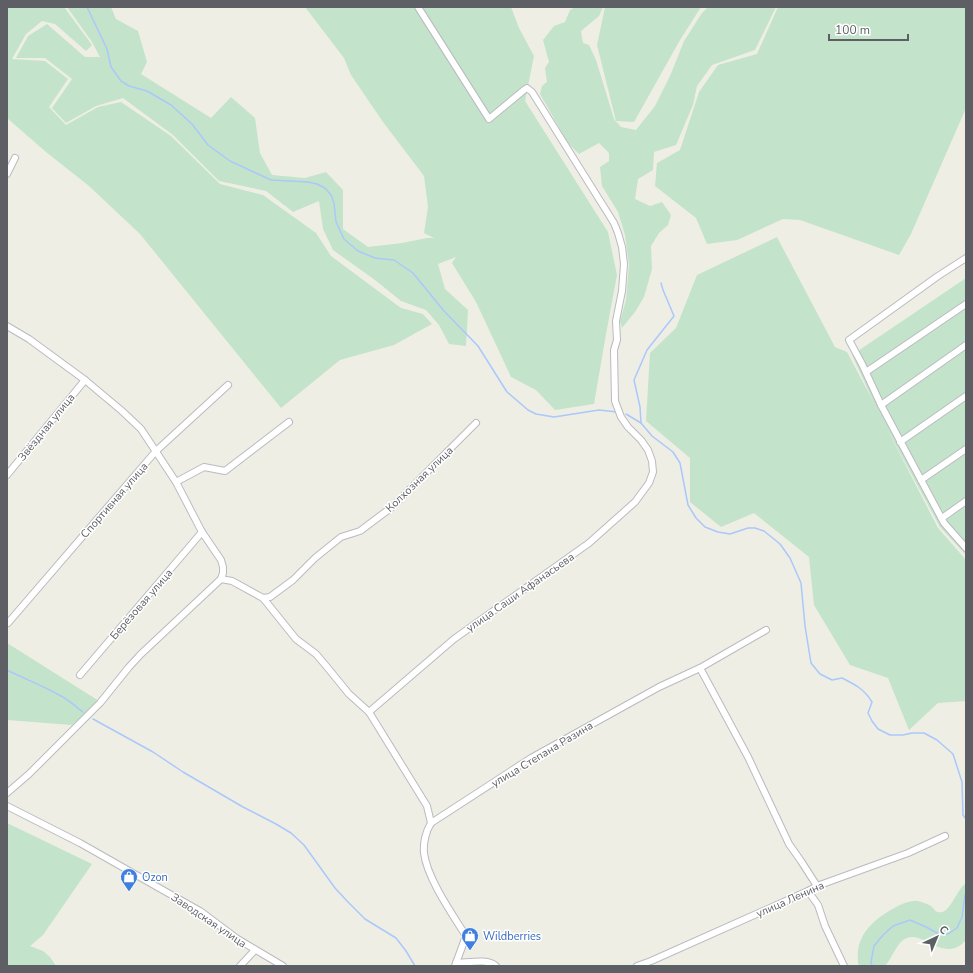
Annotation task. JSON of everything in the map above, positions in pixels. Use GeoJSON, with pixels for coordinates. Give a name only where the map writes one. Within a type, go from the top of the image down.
{"type":"FeatureCollection","features":[{"type":"Feature","properties":{"kind":"street","name":"улица Саши Афанасьева"},"geometry":{"type":"LineString","coordinates":[[369,712],[454,639],[589,544],[635,502],[649,483],[653,472],[652,461],[648,450],[621,417],[615,402],[614,350],[616,340],[616,321],[622,291],[624,264],[622,247],[614,223],[532,92],[528,88],[524,90],[489,118],[418,7]]}},
{"type":"Feature","properties":{"kind":"street"},"geometry":{"type":"LineString","coordinates":[[7,174],[15,158]]}},
{"type":"Feature","properties":{"kind":"street"},"geometry":{"type":"LineString","coordinates":[[966,258],[938,276],[849,340],[900,442],[944,523],[966,548]]}},
{"type":"Feature","properties":{"kind":"street"},"geometry":{"type":"LineString","coordinates":[[866,372],[966,304]]}},
{"type":"Feature","properties":{"kind":"street"},"geometry":{"type":"LineString","coordinates":[[7,326],[29,339],[85,380],[141,429],[176,482],[202,532],[221,560],[223,567],[221,579],[142,654],[129,667],[100,702],[29,774],[7,793]]}},
{"type":"Feature","properties":{"kind":"street"},"geometry":{"type":"LineString","coordinates":[[881,405],[966,345]]}},
{"type":"Feature","properties":{"kind":"street","name":"Звёздная улица"},"geometry":{"type":"LineString","coordinates":[[7,475],[85,380]]}},
{"type":"Feature","properties":{"kind":"street","name":"Спортивная улица"},"geometry":{"type":"LineString","coordinates":[[8,623],[156,451],[228,385]]}},
{"type":"Feature","properties":{"kind":"street"},"geometry":{"type":"LineString","coordinates":[[900,442],[966,396]]}},
{"type":"Feature","properties":{"kind":"street"},"geometry":{"type":"LineString","coordinates":[[176,482],[204,468],[225,471],[289,422]]}},
{"type":"Feature","properties":{"kind":"street","name":"Колхозная улица"},"geometry":{"type":"LineString","coordinates":[[263,598],[270,597],[293,580],[315,558],[342,537],[360,531],[392,507],[476,423]]}},
{"type":"Feature","properties":{"kind":"street"},"geometry":{"type":"LineString","coordinates":[[921,480],[966,449]]}},
{"type":"Feature","properties":{"kind":"street"},"geometry":{"type":"LineString","coordinates":[[942,518],[966,501]]}},
{"type":"Feature","properties":{"kind":"street","name":"Берёзовая улица"},"geometry":{"type":"LineString","coordinates":[[80,675],[202,532]]}},
{"type":"Feature","properties":{"kind":"street"},"geometry":{"type":"LineString","coordinates":[[221,579],[232,581],[263,598],[296,639],[316,654],[349,694],[369,712],[427,806],[431,823],[425,838],[424,852],[429,873],[466,936],[456,964],[477,961],[495,965]]}},
{"type":"Feature","properties":{"kind":"street","name":"улица Степана Разина"},"geometry":{"type":"LineString","coordinates":[[431,823],[531,758],[659,687],[700,668],[766,630]]}},
{"type":"Feature","properties":{"kind":"street"},"geometry":{"type":"LineString","coordinates":[[700,668],[748,757],[789,844],[802,861],[817,886]]}},
{"type":"Feature","properties":{"kind":"street","name":"Заводская улица"},"geometry":{"type":"LineString","coordinates":[[7,806],[80,844],[200,911],[236,938],[284,966]]}},
{"type":"Feature","properties":{"kind":"street","name":"улица Ленина"},"geometry":{"type":"LineString","coordinates":[[637,966],[652,961],[817,886],[908,853],[945,836]]}},
{"type":"Feature","properties":{"kind":"street"},"geometry":{"type":"LineString","coordinates":[[808,891],[818,905],[825,926],[844,966]]}},
{"type":"Feature","properties":{"kind":"street"},"geometry":{"type":"LineString","coordinates":[[240,966],[255,950]]}},
{"type":"Feature","properties":{"kind":"green space"},"geometry":{"type":"Polygon","coordinates":[[[7,7],[64,7],[92,45],[86,51],[55,24],[42,21],[26,34],[12,59],[45,61],[68,79],[49,107],[66,125],[98,107],[121,102],[171,136],[220,184],[263,195],[316,233],[331,256],[401,308],[423,314],[432,324],[394,345],[340,360],[281,408],[140,234],[89,186],[46,152],[7,118],[7,7]]]}},
{"type":"Feature","properties":{"kind":"green space"},"geometry":{"type":"Polygon","coordinates":[[[67,7],[111,7],[116,19],[138,31],[147,62],[141,74],[211,118],[231,97],[255,118],[260,153],[272,175],[305,178],[326,172],[343,190],[343,229],[368,247],[434,238],[424,233],[428,207],[424,176],[383,122],[351,75],[344,58],[305,7],[511,7],[519,28],[534,56],[525,101],[608,232],[617,275],[594,404],[555,410],[536,390],[511,377],[476,302],[452,263],[456,257],[438,264],[445,289],[468,310],[466,346],[449,344],[439,325],[426,310],[401,301],[333,250],[323,229],[319,201],[293,212],[266,191],[219,181],[173,135],[123,98],[96,106],[66,123],[52,108],[72,79],[45,58],[16,58],[28,36],[47,24],[85,57],[100,57],[92,42],[67,7]]]}},
{"type":"Feature","properties":{"kind":"green space"},"geometry":{"type":"Polygon","coordinates":[[[575,7],[603,7],[599,16],[581,31],[583,43],[589,45],[596,60],[614,119],[621,127],[636,130],[655,106],[670,76],[684,41],[702,13],[708,7],[776,7],[755,50],[712,65],[697,86],[693,105],[676,145],[654,152],[653,170],[638,179],[635,199],[650,206],[662,202],[671,215],[668,225],[659,233],[651,246],[652,269],[644,297],[635,312],[622,328],[620,321],[626,300],[629,265],[625,235],[618,212],[602,186],[600,167],[609,161],[609,153],[599,143],[579,154],[568,143],[540,94],[542,86],[547,82],[545,68],[549,62],[543,40],[554,26],[565,22],[570,10],[575,7]]]}},
{"type":"Feature","properties":{"kind":"green space"},"geometry":{"type":"Polygon","coordinates":[[[605,7],[701,7],[680,40],[634,122],[616,121],[597,45],[605,7]]]}},
{"type":"Feature","properties":{"kind":"green space"},"geometry":{"type":"Polygon","coordinates":[[[778,7],[966,7],[966,108],[911,234],[899,255],[800,220],[783,219],[737,240],[707,244],[696,218],[655,186],[657,163],[680,150],[699,92],[718,65],[757,54],[778,7]]]}},
{"type":"Feature","properties":{"kind":"green space"},"geometry":{"type":"Polygon","coordinates":[[[777,237],[835,347],[847,352],[873,401],[852,355],[966,278],[966,555],[940,527],[887,429],[938,528],[966,560],[966,701],[938,703],[909,730],[888,678],[850,665],[814,605],[809,557],[754,513],[721,527],[690,502],[690,458],[646,421],[650,353],[676,328],[697,275],[777,237]]]}},
{"type":"Feature","properties":{"kind":"green space"},"geometry":{"type":"Polygon","coordinates":[[[7,643],[99,701],[72,725],[7,720],[7,643]]]}},
{"type":"Feature","properties":{"kind":"green space"},"geometry":{"type":"Polygon","coordinates":[[[7,823],[92,864],[43,935],[30,946],[43,951],[50,957],[56,966],[7,966],[7,823]]]}},
{"type":"Feature","properties":{"kind":"green space"},"geometry":{"type":"Polygon","coordinates":[[[965,884],[966,940],[957,947],[949,949],[941,948],[918,938],[910,937],[900,943],[885,966],[862,966],[858,964],[858,947],[860,942],[867,930],[882,915],[900,905],[913,901],[926,904],[931,906],[936,911],[942,912],[948,908],[965,884]]]}},
{"type":"Feature","properties":{"kind":"waterway"},"geometry":{"type":"LineString","coordinates":[[87,7],[107,49],[111,67],[121,81],[129,86],[147,91],[171,105],[192,124],[208,145],[230,161],[271,180],[308,182],[325,188],[331,195],[334,203],[336,222],[344,239],[358,251],[375,258],[394,260],[413,273],[444,311],[478,346],[507,392],[528,410],[536,414],[554,417],[599,410],[617,412]]}},
{"type":"Feature","properties":{"kind":"waterway"},"geometry":{"type":"LineString","coordinates":[[661,283],[674,316],[647,350],[634,380],[640,407],[641,423],[652,436],[673,452],[680,463],[688,505],[696,518],[705,527],[718,532],[730,534],[748,528],[755,528],[764,531],[780,544],[790,558],[801,583],[805,626],[811,663],[820,674],[832,680],[842,678],[856,685],[863,691],[872,702],[868,713],[878,729],[890,735],[924,733],[937,740],[953,754],[962,782],[963,815],[966,819]]}},
{"type":"Feature","properties":{"kind":"waterway"},"geometry":{"type":"LineString","coordinates":[[626,414],[641,423]]}},
{"type":"Feature","properties":{"kind":"waterway"},"geometry":{"type":"LineString","coordinates":[[7,670],[55,692],[67,699],[83,712]]}},
{"type":"Feature","properties":{"kind":"waterway"},"geometry":{"type":"LineString","coordinates":[[93,719],[153,752],[183,772],[243,807],[291,833],[304,845],[335,888],[347,901],[365,919],[396,938],[415,966]]}},
{"type":"Feature","properties":{"kind":"waterway"},"geometry":{"type":"LineString","coordinates":[[872,966],[871,962],[874,946],[893,926],[910,920],[939,934],[948,934],[957,928],[962,917],[966,893]]}},
{"type":"Feature","properties":{"kind":"place","name":"Ozon"},"geometry":{"type":"Point","coordinates":[129,892]}},
{"type":"Feature","properties":{"kind":"place","name":"Wildberries"},"geometry":{"type":"Point","coordinates":[470,951]}}]}
